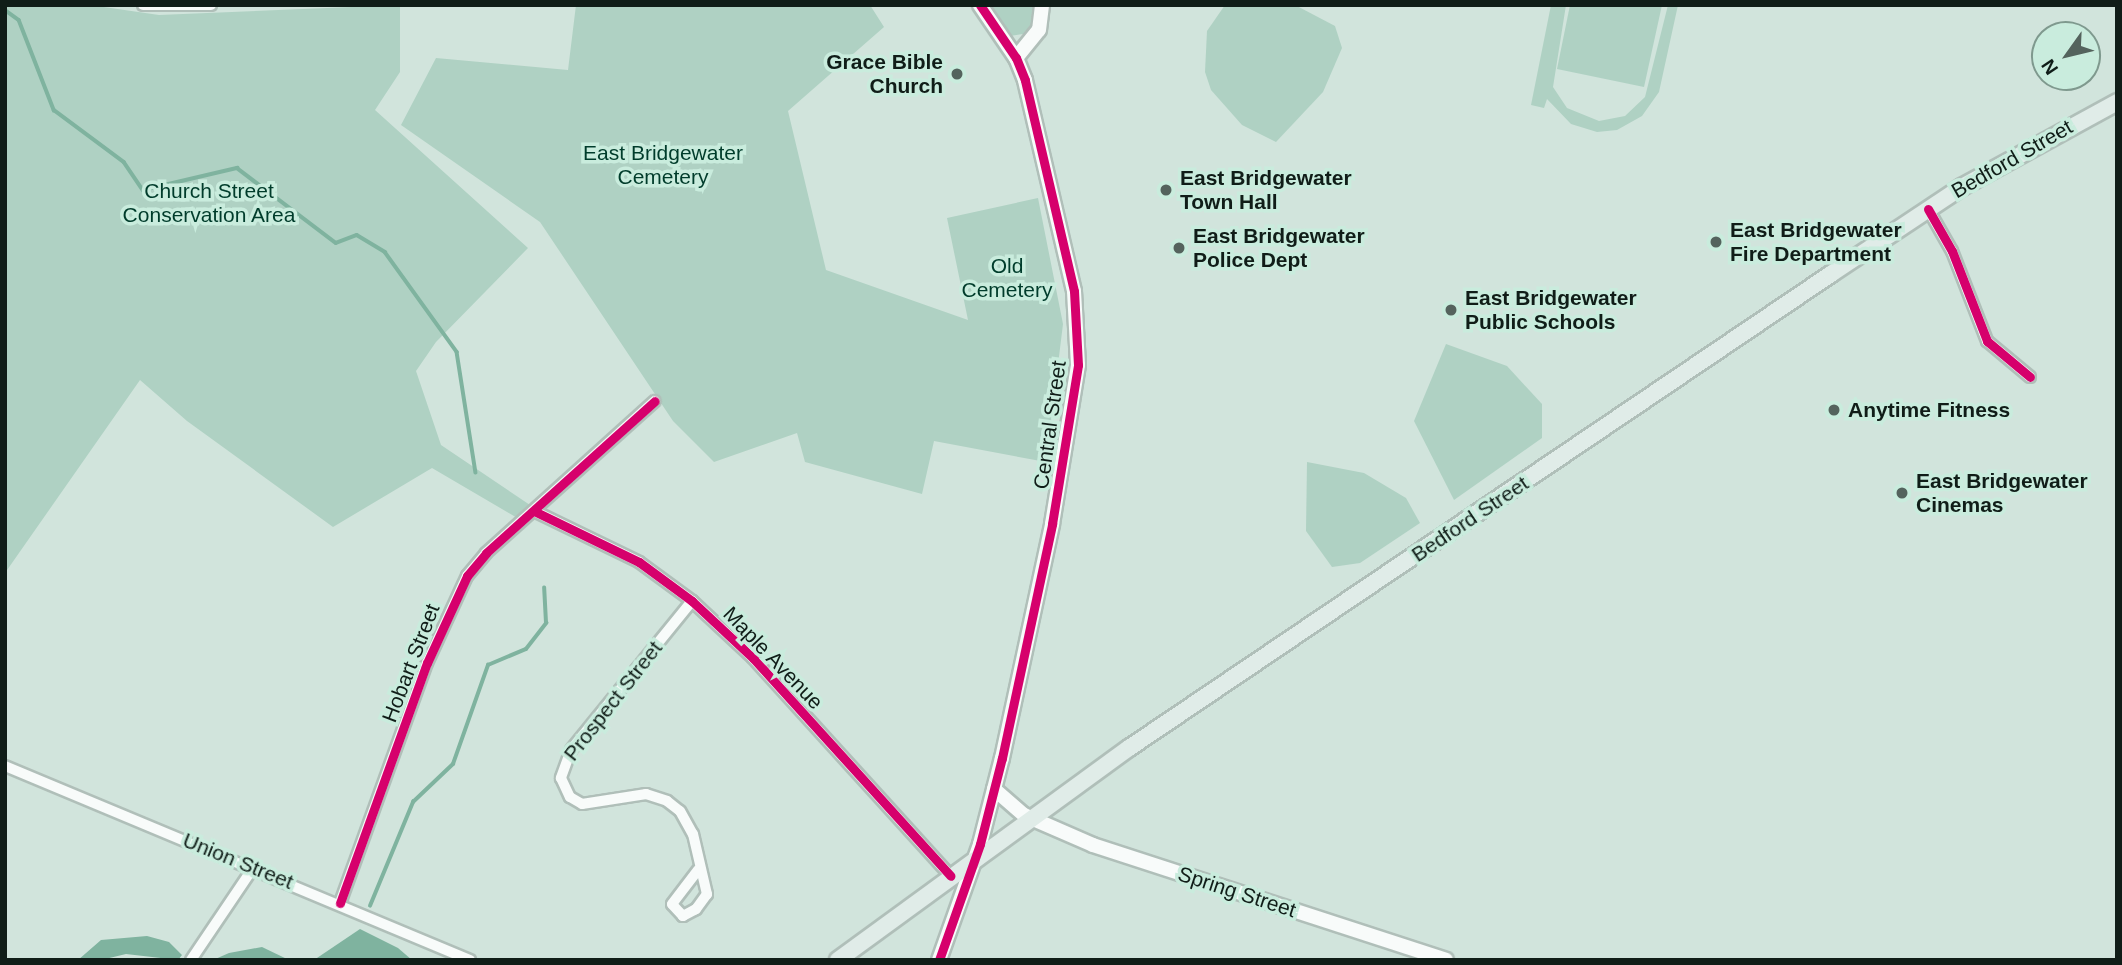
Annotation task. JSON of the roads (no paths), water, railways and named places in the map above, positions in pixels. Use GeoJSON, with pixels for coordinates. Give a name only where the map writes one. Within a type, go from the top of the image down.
{"type":"FeatureCollection","features":[{"type":"Feature","properties":{"kind":"main road","name":"Central Street"},"geometry":{"type":"LineString","coordinates":[[939,960],[975,859],[995,789],[1052,524],[1078,365],[1074,291],[1025,80],[1016,58],[980,5]]}},
{"type":"Feature","properties":{"kind":"main road"},"geometry":{"type":"LineString","coordinates":[[1016,58],[1035,38],[1042,5]]}},
{"type":"Feature","properties":{"kind":"main road","name":"Bedford Street"},"geometry":{"type":"LineString","coordinates":[[838,960],[1030,818],[1928,209],[2019,153],[2117,102]]}},
{"type":"Feature","properties":{"kind":"main road","name":"Spring Street"},"geometry":{"type":"LineString","coordinates":[[995,789],[1030,818],[1097,847],[1446,960]]}},
{"type":"Feature","properties":{"kind":"street"},"geometry":{"type":"LineString","coordinates":[[143,5],[211,5]]}},
{"type":"Feature","properties":{"kind":"street"},"geometry":{"type":"LineString","coordinates":[[1928,209],[1952,251],[1987,341],[2029,377]]}},
{"type":"Feature","properties":{"kind":"street","name":"Hobart Street"},"geometry":{"type":"LineString","coordinates":[[340,903],[457,594],[479,560],[655,401]]}},
{"type":"Feature","properties":{"kind":"street","name":"Maple Avenue"},"geometry":{"type":"LineString","coordinates":[[534,511],[639,562],[692,601],[762,668],[951,876]]}},
{"type":"Feature","properties":{"kind":"street","name":"Prospect Street"},"geometry":{"type":"LineString","coordinates":[[692,601],[571,750],[561,778],[570,797],[582,804],[646,794],[667,801],[690,825],[698,870]]}},
{"type":"Feature","properties":{"kind":"street","name":"Union Street"},"geometry":{"type":"LineString","coordinates":[[5,766],[340,903],[470,960]]}},
{"type":"Feature","properties":{"kind":"street"},"geometry":{"type":"LineString","coordinates":[[191,960],[253,867]]}},
{"type":"Feature","properties":{"kind":"waterway"},"geometry":{"type":"LineString","coordinates":[[5,10],[19,20],[54,110],[124,162],[143,190],[237,168],[336,243],[357,235],[385,252],[457,352],[476,473]]}},
{"type":"Feature","properties":{"kind":"waterway"},"geometry":{"type":"LineString","coordinates":[[370,906],[413,802],[453,764],[488,665],[526,649],[546,623],[544,588]]}},
{"type":"Feature","properties":{"kind":"place","name":"Grace Bible Church"},"geometry":{"type":"Point","coordinates":[957,74]}},
{"type":"Feature","properties":{"kind":"place","name":"East Bridgewater Town Hall"},"geometry":{"type":"Point","coordinates":[1166,190]}},
{"type":"Feature","properties":{"kind":"place","name":"East Bridgewater Fire Department"},"geometry":{"type":"Point","coordinates":[1716,242]}},
{"type":"Feature","properties":{"kind":"place","name":"East Bridgewater Police Dept"},"geometry":{"type":"Point","coordinates":[1179,248]}},
{"type":"Feature","properties":{"kind":"place","name":"East Bridgewater Public Schools"},"geometry":{"type":"Point","coordinates":[1451,310]}},
{"type":"Feature","properties":{"kind":"place","name":"Anytime Fitness"},"geometry":{"type":"Point","coordinates":[1834,410]}},
{"type":"Feature","properties":{"kind":"place","name":"East Bridgewater Cinemas"},"geometry":{"type":"Point","coordinates":[1902,493]}},
{"type":"Feature","properties":{"kind":"park label","name":"East Bridgewater Cemetery"},"geometry":{"type":"Point","coordinates":[663,165]}},
{"type":"Feature","properties":{"kind":"park label","name":"Church Street Conservation Area"},"geometry":{"type":"Point","coordinates":[209,203]}},
{"type":"Feature","properties":{"kind":"park label","name":"Old Cemetery"},"geometry":{"type":"Point","coordinates":[1007,278]}}]}
